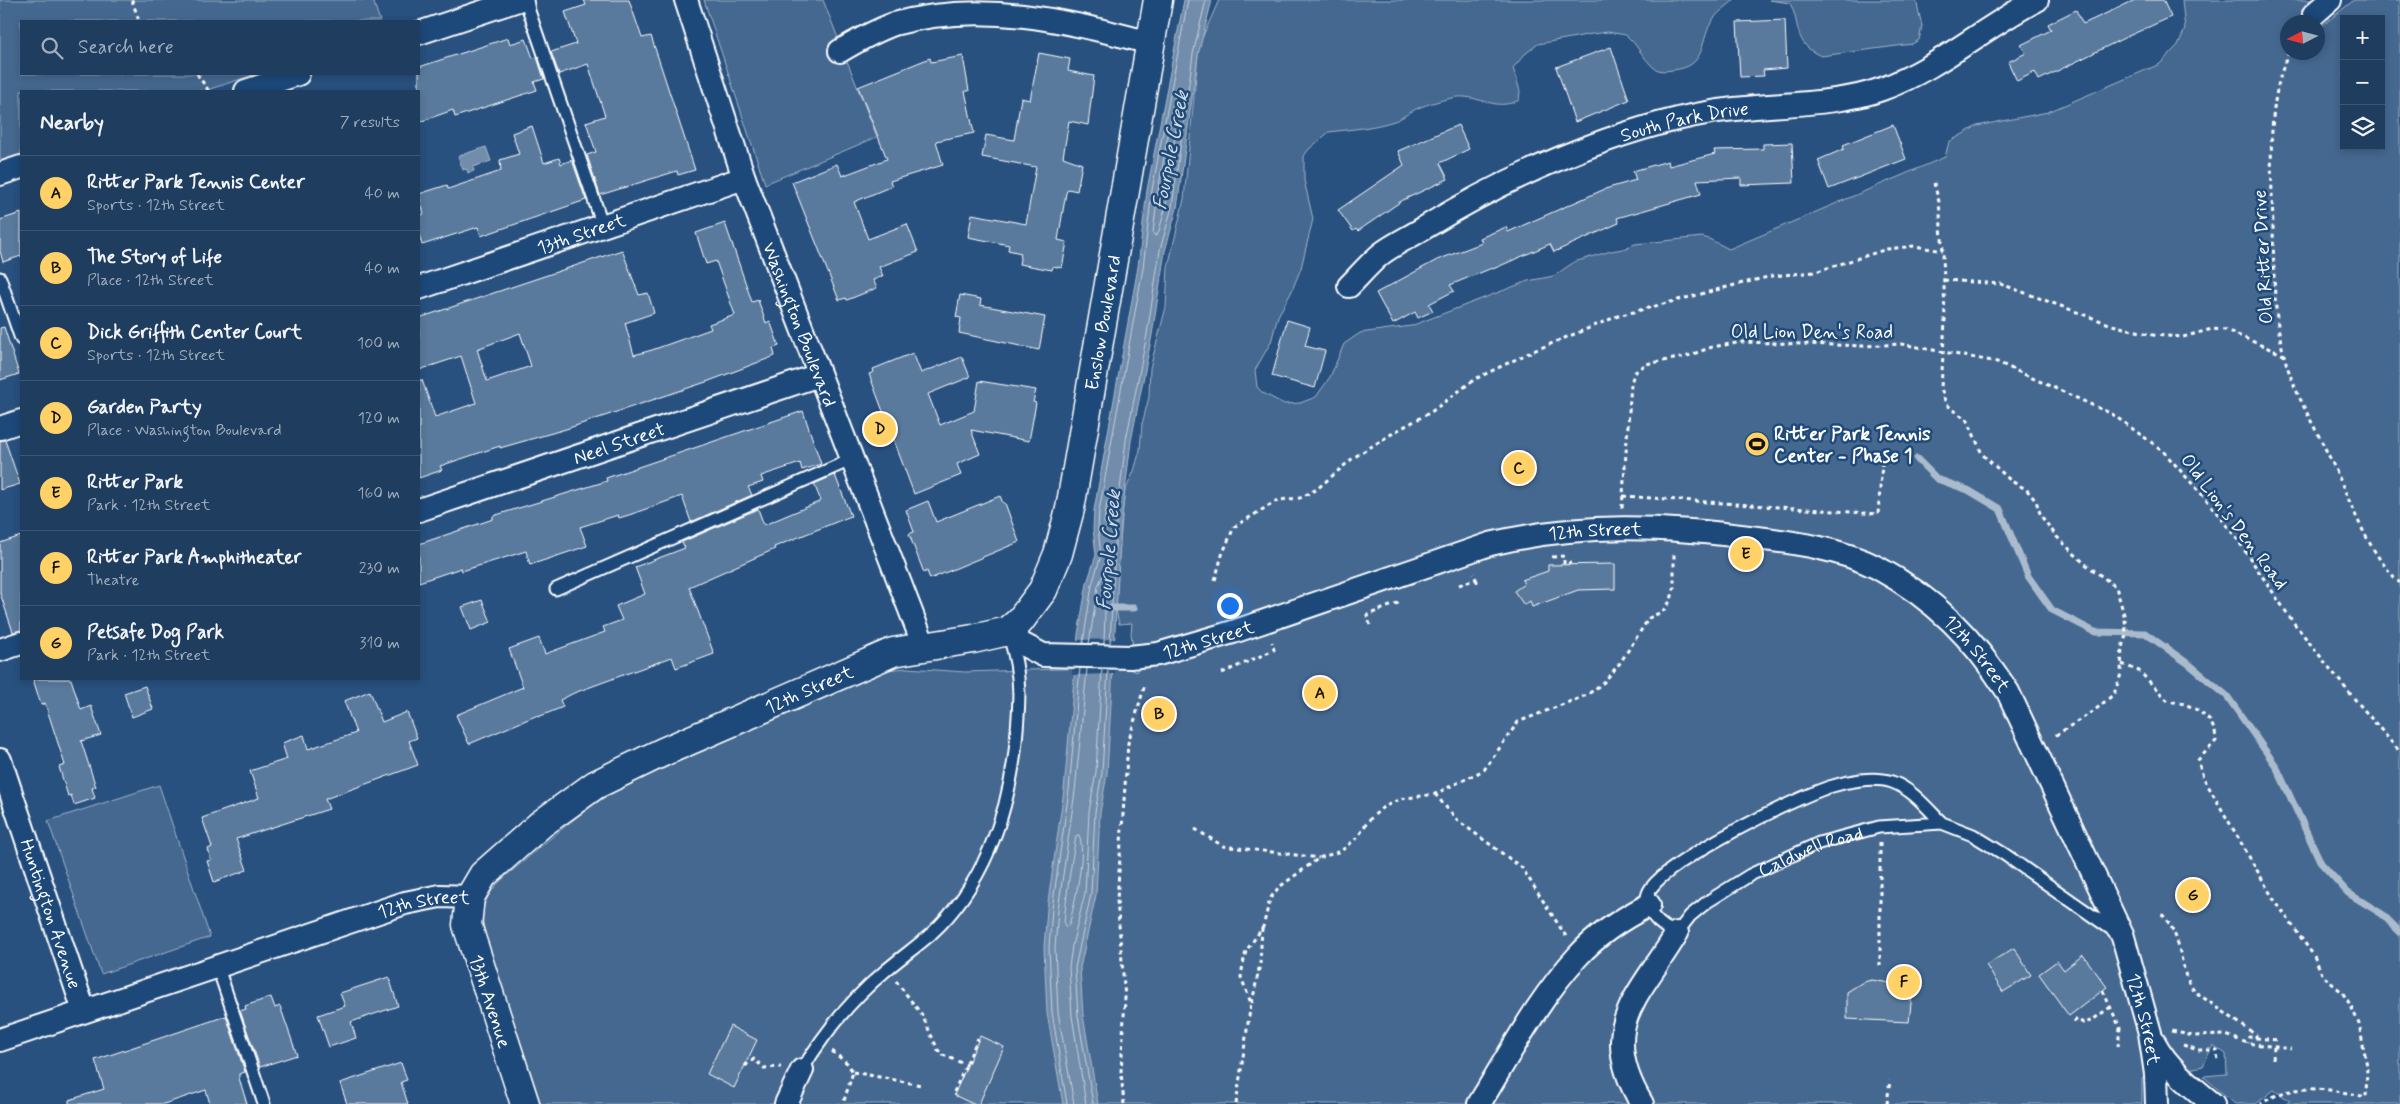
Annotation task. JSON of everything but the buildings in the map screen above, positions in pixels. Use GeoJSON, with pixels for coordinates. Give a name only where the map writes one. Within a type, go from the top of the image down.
{"type":"FeatureCollection","features":[{"type":"Feature","properties":{"kind":"street"},"geometry":{"type":"LineString","coordinates":[[420,33],[518,0]]}},
{"type":"Feature","properties":{"kind":"street","name":"Washington Boulevard"},"geometry":{"type":"LineString","coordinates":[[686,0],[744,178],[924,646]]}},
{"type":"Feature","properties":{"kind":"street","name":"Enslow Boulevard"},"geometry":{"type":"LineString","coordinates":[[1008,630],[1020,621],[1042,590],[1065,530],[1158,0]]}},
{"type":"Feature","properties":{"kind":"street","name":"South Park Drive"},"geometry":{"type":"LineString","coordinates":[[1349,286],[1381,254],[1439,219],[1500,186],[1569,156],[1661,123],[1712,112],[1849,97],[1881,90],[1938,61],[2037,0]]}},
{"type":"Feature","properties":{"kind":"street"},"geometry":{"type":"LineString","coordinates":[[840,51],[895,24],[950,10],[979,7],[1033,13],[1150,43]]}},
{"type":"Feature","properties":{"kind":"street"},"geometry":{"type":"LineString","coordinates":[[249,90],[295,75]]}},
{"type":"Feature","properties":{"kind":"street"},"geometry":{"type":"LineString","coordinates":[[0,174],[20,167]]}},
{"type":"Feature","properties":{"kind":"street","name":"13th Street"},"geometry":{"type":"LineString","coordinates":[[420,288],[744,178]]}},
{"type":"Feature","properties":{"kind":"street","name":"Neel Street"},"geometry":{"type":"LineString","coordinates":[[420,510],[819,375]]}},
{"type":"Feature","properties":{"kind":"street"},"geometry":{"type":"LineString","coordinates":[[0,428],[20,421]]}},
{"type":"Feature","properties":{"kind":"street","name":"12th Street"},"geometry":{"type":"LineString","coordinates":[[0,1040],[406,903],[440,896],[470,897],[483,875],[541,824],[595,785],[663,752],[893,652],[973,639],[1008,630],[1022,644],[1035,652],[1057,657],[1130,657],[1181,648],[1453,556],[1529,534],[1567,529],[1674,529],[1784,541],[1841,553],[1876,567],[1917,593],[1965,633],[1987,660],[2008,692],[2071,831],[2103,891],[2122,937],[2139,989],[2150,1033],[2156,1074],[2157,1104]]}},
{"type":"Feature","properties":{"kind":"street"},"geometry":{"type":"LineString","coordinates":[[0,650],[20,643]]}},
{"type":"Feature","properties":{"kind":"street","name":"Huntington Avenue"},"geometry":{"type":"LineString","coordinates":[[0,760],[84,1011]]}},
{"type":"Feature","properties":{"kind":"street","name":"13th Avenue"},"geometry":{"type":"LineString","coordinates":[[470,897],[467,918],[469,935],[526,1104]]}},
{"type":"Feature","properties":{"kind":"street"},"geometry":{"type":"LineString","coordinates":[[1478,1104],[1538,1010],[1578,955],[1603,933],[1649,905]]}},
{"type":"Feature","properties":{"kind":"street","name":"Caldwell Road"},"geometry":{"type":"LineString","coordinates":[[1642,1104],[1629,1079],[1623,1060],[1622,1038],[1625,1018],[1645,978],[1677,933]]}},
{"type":"Feature","properties":{"kind":"street"},"geometry":{"type":"LineString","coordinates":[[2150,1033],[2165,1059],[2213,1104]]}},
{"type":"Feature","properties":{"kind":"street"},"geometry":{"type":"LineString","coordinates":[[786,1104],[792,1069]]}},
{"type":"Feature","properties":{"kind":"lane"},"geometry":{"type":"LineString","coordinates":[[527,0],[603,226]]}},
{"type":"Feature","properties":{"kind":"lane"},"geometry":{"type":"LineString","coordinates":[[0,278],[20,335]]}},
{"type":"Feature","properties":{"kind":"lane"},"geometry":{"type":"LineString","coordinates":[[556,589],[853,459]]}},
{"type":"Feature","properties":{"kind":"lane"},"geometry":{"type":"LineString","coordinates":[[792,1069],[883,973],[932,933],[952,912],[984,862],[997,832],[1006,799],[1019,712],[1020,677],[1008,630]]}},
{"type":"Feature","properties":{"kind":"lane"},"geometry":{"type":"LineString","coordinates":[[1677,933],[1658,924],[1651,915],[1648,895],[1650,888],[1683,862],[1708,846],[1774,812],[1830,787],[1875,780],[1892,782],[1908,790],[1942,822]]}},
{"type":"Feature","properties":{"kind":"lane","name":"Caldwell Road"},"geometry":{"type":"LineString","coordinates":[[1677,933],[1690,916],[1707,902],[1750,875],[1818,843],[1879,828],[1942,822],[1973,836],[2004,854],[2122,937]]}},
{"type":"Feature","properties":{"kind":"lane"},"geometry":{"type":"LineString","coordinates":[[218,968],[264,1104]]}},
{"type":"Feature","properties":{"kind":"path"},"geometry":{"type":"LineString","coordinates":[[132,0],[140,20]]}},
{"type":"Feature","properties":{"kind":"path","name":"Old Ritter Drive"},"geometry":{"type":"LineString","coordinates":[[2286,60],[2280,73],[2272,132],[2275,300],[2284,356],[2309,419],[2327,452],[2370,545],[2400,583]]}},
{"type":"Feature","properties":{"kind":"path"},"geometry":{"type":"LineString","coordinates":[[198,75],[208,90]]}},
{"type":"Feature","properties":{"kind":"path"},"geometry":{"type":"LineString","coordinates":[[1934,183],[1940,202],[1943,251],[1944,350],[1941,388],[1946,404],[1968,421],[1982,454],[2011,481],[2026,489],[2036,501],[2041,516],[2057,537],[2084,563],[2116,587],[2125,618],[2126,635],[2122,647],[2122,664],[2114,694],[2095,710],[2047,740]]}},
{"type":"Feature","properties":{"kind":"path"},"geometry":{"type":"LineString","coordinates":[[1215,580],[1234,527],[1278,500],[1300,498],[1317,489],[1353,458],[1431,412],[1475,380],[1531,352],[1618,316],[1735,285],[1772,276],[1816,272],[1886,248],[1914,246],[1943,251]]}},
{"type":"Feature","properties":{"kind":"path"},"geometry":{"type":"LineString","coordinates":[[1944,280],[2001,284],[2112,325],[2154,335],[2183,337],[2212,329],[2226,330],[2284,356]]}},
{"type":"Feature","properties":{"kind":"path","name":"Old Lion Den's Road"},"geometry":{"type":"LineString","coordinates":[[1622,510],[1630,384],[1634,374],[1646,364],[1685,356],[1712,347],[1743,342],[1864,346],[1901,344],[1944,350]]}},
{"type":"Feature","properties":{"kind":"path","name":"Old Lion's Den Road"},"geometry":{"type":"LineString","coordinates":[[1944,350],[1997,362],[2055,387],[2112,414],[2162,450],[2206,499],[2237,540],[2293,622],[2347,690],[2400,752]]}},
{"type":"Feature","properties":{"kind":"path"},"geometry":{"type":"LineString","coordinates":[[1623,496],[1878,514],[1882,464]]}},
{"type":"Feature","properties":{"kind":"path"},"geometry":{"type":"LineString","coordinates":[[1236,1104],[1251,1003],[1260,964],[1262,927],[1270,899],[1278,888],[1319,858],[1341,851],[1358,837],[1368,821],[1382,808],[1400,799],[1435,794],[1484,770],[1518,722],[1588,695],[1604,682],[1620,663],[1649,618],[1663,611],[1671,600],[1674,588],[1674,545]]}},
{"type":"Feature","properties":{"kind":"path"},"geometry":{"type":"LineString","coordinates":[[1548,558],[1564,556],[1564,564],[1571,563]]}},
{"type":"Feature","properties":{"kind":"path"},"geometry":{"type":"LineString","coordinates":[[1473,570],[1478,584]]}},
{"type":"Feature","properties":{"kind":"path"},"geometry":{"type":"LineString","coordinates":[[1459,585],[1476,579]]}},
{"type":"Feature","properties":{"kind":"path"},"geometry":{"type":"LineString","coordinates":[[1370,625],[1367,615],[1398,603],[1398,596]]}},
{"type":"Feature","properties":{"kind":"path"},"geometry":{"type":"LineString","coordinates":[[1222,673],[1249,664],[1248,660],[1274,650],[1272,642]]}},
{"type":"Feature","properties":{"kind":"path"},"geometry":{"type":"LineString","coordinates":[[2122,664],[2139,670],[2168,701],[2185,704],[2199,711],[2210,721],[2215,731],[2216,741],[2198,760],[2203,778],[2273,898],[2314,956],[2323,976],[2342,992],[2359,1024],[2367,1066],[2366,1097],[2309,1088],[2280,1092],[2262,1104]]}},
{"type":"Feature","properties":{"kind":"path"},"geometry":{"type":"LineString","coordinates":[[1124,1104],[1121,1072],[1125,998],[1117,900],[1128,743],[1145,684]]}},
{"type":"Feature","properties":{"kind":"path"},"geometry":{"type":"LineString","coordinates":[[1435,794],[1457,820],[1522,868],[1570,942]]}},
{"type":"Feature","properties":{"kind":"path"},"geometry":{"type":"LineString","coordinates":[[1195,829],[1223,846],[1319,858]]}},
{"type":"Feature","properties":{"kind":"path"},"geometry":{"type":"LineString","coordinates":[[1880,847],[1880,966]]}},
{"type":"Feature","properties":{"kind":"path"},"geometry":{"type":"LineString","coordinates":[[2162,914],[2171,926],[2177,940],[2186,977],[2194,991],[2256,1035],[2256,1038]]}},
{"type":"Feature","properties":{"kind":"path"},"geometry":{"type":"LineString","coordinates":[[1251,1003],[1241,977],[1242,964],[1246,951],[1262,927]]}},
{"type":"Feature","properties":{"kind":"path"},"geometry":{"type":"LineString","coordinates":[[899,984],[922,1015],[938,1050],[943,1055],[967,1065]]}},
{"type":"Feature","properties":{"kind":"path"},"geometry":{"type":"LineString","coordinates":[[2103,990],[2109,1008],[2120,1028],[2118,1046]]}},
{"type":"Feature","properties":{"kind":"path"},"geometry":{"type":"LineString","coordinates":[[2074,1022],[2078,1019],[2083,1023],[2090,1021],[2109,1008]]}},
{"type":"Feature","properties":{"kind":"path"},"geometry":{"type":"LineString","coordinates":[[2172,1036],[2169,1031],[2193,1036],[2226,1035],[2247,1043],[2291,1049]]}},
{"type":"Feature","properties":{"kind":"path"},"geometry":{"type":"LineString","coordinates":[[2247,1043],[2248,1037],[2278,1040]]}},
{"type":"Feature","properties":{"kind":"path"},"geometry":{"type":"LineString","coordinates":[[954,1092],[978,1038]]}},
{"type":"Feature","properties":{"kind":"path"},"geometry":{"type":"LineString","coordinates":[[2177,1041],[2198,1050],[2217,1050],[2218,1063]]}},
{"type":"Feature","properties":{"kind":"path"},"geometry":{"type":"LineString","coordinates":[[2272,1059],[2274,1047]]}},
{"type":"Feature","properties":{"kind":"path"},"geometry":{"type":"LineString","coordinates":[[835,1054],[851,1067],[853,1072],[843,1104]]}},
{"type":"Feature","properties":{"kind":"path"},"geometry":{"type":"LineString","coordinates":[[745,1066],[754,1059],[764,1068],[792,1069]]}},
{"type":"Feature","properties":{"kind":"path"},"geometry":{"type":"LineString","coordinates":[[853,1072],[921,1086]]}},
{"type":"Feature","properties":{"kind":"path"},"geometry":{"type":"LineString","coordinates":[[1887,1104],[1890,1080]]}},
{"type":"Feature","properties":{"kind":"shaded area"},"geometry":{"type":"Polygon","coordinates":[[[0,0],[373,0],[380,20],[20,20],[20,75],[253,75],[207,90],[20,90],[20,154],[0,161],[0,0]]]}},
{"type":"Feature","properties":{"kind":"shaded area"},"geometry":{"type":"Polygon","coordinates":[[[704,0],[823,0],[877,137],[765,184],[704,0]]]}},
{"type":"Feature","properties":{"kind":"shaded area"},"geometry":{"type":"Polygon","coordinates":[[[1219,0],[1734,0],[1714,18],[1697,58],[1692,64],[1684,68],[1667,71],[1658,70],[1649,63],[1626,35],[1608,32],[1538,44],[1525,54],[1513,68],[1520,91],[1519,100],[1511,103],[1495,104],[1465,97],[1447,99],[1420,107],[1389,123],[1329,132],[1309,149],[1304,156],[1304,180],[1313,219],[1301,268],[1291,293],[1278,316],[1271,342],[1255,370],[1257,387],[1263,393],[1284,404],[1300,403],[1316,397],[1330,377],[1344,344],[1360,333],[1411,326],[1528,281],[1554,276],[1574,262],[1635,244],[1702,237],[1729,249],[1945,157],[1949,142],[1977,126],[2048,112],[2160,64],[2178,45],[2185,29],[2182,0],[2317,0],[2302,15],[2280,15],[2280,60],[2325,60],[2325,23],[2354,0],[2400,0],[2400,1104],[2286,1104],[2290,1101],[2274,1090],[2256,1104],[2235,1104],[2203,1076],[2227,1074],[2226,1054],[2213,1045],[2203,1066],[2142,1079],[2142,1104],[541,1104],[487,941],[483,912],[488,897],[502,880],[594,804],[619,788],[887,670],[907,668],[965,672],[1123,667],[1137,672],[1131,634],[1132,623],[1119,624],[1115,605],[1124,493],[1134,471],[1140,450],[1142,424],[1149,397],[1150,368],[1166,307],[1168,267],[1184,199],[1199,45],[1219,0]]]}},
{"type":"Feature","properties":{"kind":"shaded area"},"geometry":{"type":"Polygon","coordinates":[[[1769,0],[1916,0],[1922,26],[1919,40],[1912,44],[1821,56],[1806,46],[1802,40],[1790,3],[1769,0]]]}},
{"type":"Feature","properties":{"kind":"shaded area"},"geometry":{"type":"Polygon","coordinates":[[[159,785],[210,937],[101,974],[48,821],[159,785]]]}},
{"type":"Feature","properties":{"kind":"water","name":"Fourpole Creek"},"geometry":{"type":"Polygon","coordinates":[[[1184,0],[1212,0],[1198,55],[1177,208],[1165,251],[1152,335],[1131,441],[1121,524],[1107,774],[1100,813],[1096,895],[1080,968],[1083,1015],[1098,1104],[1063,1104],[1047,1013],[1044,948],[1047,909],[1064,790],[1078,634],[1087,583],[1096,555],[1093,529],[1094,510],[1138,267],[1147,190],[1184,0]]]}},
{"type":"Feature","properties":{"kind":"water"},"geometry":{"type":"Polygon","coordinates":[[[486,147],[491,161],[473,167],[474,171],[468,173],[467,169],[463,170],[458,156],[486,147]]]}},
{"type":"Feature","properties":{"kind":"pier"},"geometry":{"type":"Polygon","coordinates":[[[1118,639],[1115,674],[1072,675],[1075,640],[1118,639]]]}},
{"type":"Feature","properties":{"kind":"waterway"},"geometry":{"type":"LineString","coordinates":[[1917,459],[1937,479],[1968,490],[2000,509],[2028,576],[2052,610],[2095,632],[2145,633],[2190,665],[2227,696],[2276,766],[2321,863],[2348,893],[2382,914],[2400,932]]}},
{"type":"Feature","properties":{"kind":"waterway","name":"Fourpole Creek"},"geometry":{"type":"LineString","coordinates":[[1107,608],[1134,608]]}},
{"type":"Feature","properties":{"kind":"place","name":"Garden Party"},"geometry":{"type":"Point","coordinates":[880,429]}},
{"type":"Feature","properties":{"kind":"place","name":"Ritter Park Tennis Center - Phase 1"},"geometry":{"type":"Point","coordinates":[1757,444]}},
{"type":"Feature","properties":{"kind":"place","name":"Dick Griffith Center Court"},"geometry":{"type":"Point","coordinates":[1519,468]}},
{"type":"Feature","properties":{"kind":"place","name":"Ritter Park"},"geometry":{"type":"Point","coordinates":[1746,554]}},
{"type":"Feature","properties":{"kind":"place","name":"Ritter Park Tennis Center"},"geometry":{"type":"Point","coordinates":[1320,693]}},
{"type":"Feature","properties":{"kind":"place","name":"The Story of Life"},"geometry":{"type":"Point","coordinates":[1159,714]}},
{"type":"Feature","properties":{"kind":"place","name":"Petsafe Dog Park"},"geometry":{"type":"Point","coordinates":[2193,895]}},
{"type":"Feature","properties":{"kind":"place","name":"Ritter Park Amphitheater"},"geometry":{"type":"Point","coordinates":[1904,982]}}]}
